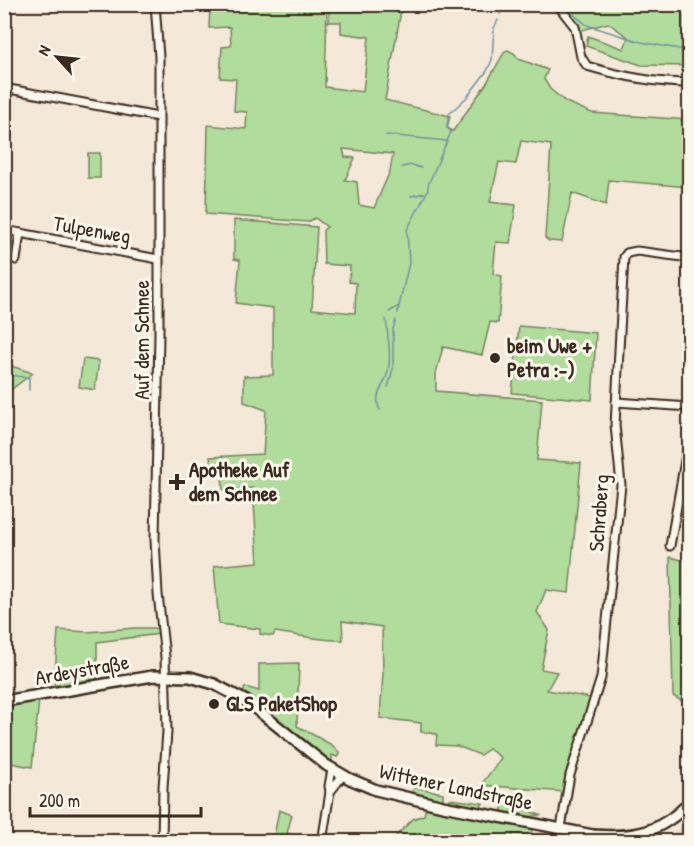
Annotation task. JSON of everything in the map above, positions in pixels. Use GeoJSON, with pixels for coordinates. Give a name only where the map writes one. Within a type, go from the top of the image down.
{"type":"FeatureCollection","features":[{"type":"Feature","properties":{"kind":"main road","name":"Ardeystraße"},"geometry":{"type":"LineString","coordinates":[[4,701],[111,682],[165,676]]}},
{"type":"Feature","properties":{"kind":"main road","name":"Wittener Landstraße"},"geometry":{"type":"LineString","coordinates":[[165,676],[183,676],[205,681],[246,701],[304,749],[343,776],[376,790],[398,796],[621,839],[657,827],[690,802]]}},
{"type":"Feature","properties":{"kind":"street","name":"Auf dem Schnee"},"geometry":{"type":"LineString","coordinates":[[155,4],[159,57],[159,366],[155,540],[167,732],[162,842]]}},
{"type":"Feature","properties":{"kind":"street"},"geometry":{"type":"LineString","coordinates":[[557,4],[575,27],[581,57],[587,66],[636,78],[670,83],[690,83]]}},
{"type":"Feature","properties":{"kind":"street"},"geometry":{"type":"LineString","coordinates":[[4,88],[158,117]]}},
{"type":"Feature","properties":{"kind":"street","name":"Tulpenweg"},"geometry":{"type":"LineString","coordinates":[[7,230],[158,259]]}},
{"type":"Feature","properties":{"kind":"street","name":"Tulpenweg"},"geometry":{"type":"LineString","coordinates":[[16,260],[20,233]]}},
{"type":"Feature","properties":{"kind":"street","name":"Schraberg"},"geometry":{"type":"LineString","coordinates":[[561,828],[570,775],[601,678],[621,485],[615,425],[624,257],[627,253],[637,251],[686,257],[681,265]]}},
{"type":"Feature","properties":{"kind":"street"},"geometry":{"type":"LineString","coordinates":[[616,402],[690,407]]}},
{"type":"Feature","properties":{"kind":"street"},"geometry":{"type":"LineString","coordinates":[[670,546],[690,432]]}},
{"type":"Feature","properties":{"kind":"street"},"geometry":{"type":"LineString","coordinates":[[322,842],[332,769]]}},
{"type":"Feature","properties":{"kind":"street"},"geometry":{"type":"LineString","coordinates":[[330,792],[343,776]]}},
{"type":"Feature","properties":{"kind":"shaded area"},"geometry":{"type":"Polygon","coordinates":[[[689,818],[689,841],[657,841],[678,830],[689,818]]]}},
{"type":"Feature","properties":{"kind":"green space"},"geometry":{"type":"Polygon","coordinates":[[[210,5],[327,5],[325,87],[363,92],[369,37],[341,33],[341,22],[329,22],[329,5],[379,5],[399,8],[401,11],[385,100],[450,116],[447,128],[453,131],[486,84],[505,51],[508,50],[519,59],[548,70],[544,79],[550,89],[566,102],[592,113],[689,120],[689,187],[609,180],[606,205],[572,193],[562,242],[549,241],[545,238],[551,145],[521,141],[516,164],[499,162],[490,202],[516,205],[510,243],[496,242],[493,274],[502,276],[498,323],[490,322],[482,355],[443,347],[436,373],[436,391],[542,400],[537,460],[581,463],[569,593],[546,590],[537,612],[549,630],[541,669],[557,672],[547,690],[591,698],[564,792],[481,785],[501,758],[489,749],[480,755],[457,746],[436,745],[437,734],[421,732],[421,723],[380,718],[383,673],[382,627],[342,621],[343,640],[334,640],[275,632],[273,636],[260,634],[260,629],[219,624],[214,566],[258,562],[253,488],[223,490],[222,473],[212,473],[210,457],[263,454],[266,410],[244,402],[244,376],[273,375],[273,308],[236,303],[240,260],[234,259],[234,220],[317,227],[312,309],[355,313],[356,283],[349,282],[350,266],[324,264],[323,230],[327,227],[315,218],[308,222],[206,214],[208,125],[246,129],[247,112],[234,111],[236,79],[220,78],[222,47],[231,46],[230,27],[209,28],[210,5]],[[343,149],[345,157],[355,158],[345,180],[357,182],[359,205],[374,208],[390,171],[393,154],[343,149]]]}},
{"type":"Feature","properties":{"kind":"green space"},"geometry":{"type":"Polygon","coordinates":[[[560,5],[689,5],[689,66],[641,65],[586,46],[588,36],[624,49],[628,37],[608,23],[579,31],[560,5]]]}},
{"type":"Feature","properties":{"kind":"green space"},"geometry":{"type":"Polygon","coordinates":[[[88,153],[100,153],[100,178],[88,178],[88,153]]]}},
{"type":"Feature","properties":{"kind":"green space"},"geometry":{"type":"Polygon","coordinates":[[[519,326],[596,333],[592,400],[512,393],[519,326]]]}},
{"type":"Feature","properties":{"kind":"green space"},"geometry":{"type":"Polygon","coordinates":[[[83,359],[99,361],[95,390],[79,387],[83,359]]]}},
{"type":"Feature","properties":{"kind":"green space"},"geometry":{"type":"Polygon","coordinates":[[[4,364],[33,373],[5,394],[4,364]]]}},
{"type":"Feature","properties":{"kind":"green space"},"geometry":{"type":"Polygon","coordinates":[[[670,557],[689,562],[689,705],[673,696],[670,557]]]}},
{"type":"Feature","properties":{"kind":"green space"},"geometry":{"type":"Polygon","coordinates":[[[158,628],[159,634],[97,642],[97,682],[54,689],[58,630],[88,632],[158,628]]]}},
{"type":"Feature","properties":{"kind":"green space"},"geometry":{"type":"Polygon","coordinates":[[[299,663],[297,726],[332,745],[340,753],[337,757],[332,755],[332,761],[328,762],[243,694],[245,687],[259,691],[259,664],[299,663]]]}},
{"type":"Feature","properties":{"kind":"green space"},"geometry":{"type":"Polygon","coordinates":[[[39,700],[32,767],[5,762],[5,705],[39,700]]]}},
{"type":"Feature","properties":{"kind":"green space"},"geometry":{"type":"Polygon","coordinates":[[[414,787],[443,793],[443,800],[412,796],[414,787]]]}},
{"type":"Feature","properties":{"kind":"green space"},"geometry":{"type":"Polygon","coordinates":[[[449,799],[483,803],[479,810],[452,805],[449,799]]]}},
{"type":"Feature","properties":{"kind":"green space"},"geometry":{"type":"Polygon","coordinates":[[[503,804],[540,815],[523,818],[501,813],[503,804]]]}},
{"type":"Feature","properties":{"kind":"green space"},"geometry":{"type":"Polygon","coordinates":[[[426,806],[532,826],[531,840],[525,839],[525,835],[512,834],[514,841],[390,842],[413,819],[424,815],[426,806]]]}},
{"type":"Feature","properties":{"kind":"green space"},"geometry":{"type":"Polygon","coordinates":[[[279,810],[292,815],[287,833],[304,841],[273,841],[279,810]]]}},
{"type":"Feature","properties":{"kind":"waterway"},"geometry":{"type":"LineString","coordinates":[[500,14],[503,4]]}},
{"type":"Feature","properties":{"kind":"waterway"},"geometry":{"type":"LineString","coordinates":[[567,4],[573,14],[587,25],[641,42],[690,51]]}},
{"type":"Feature","properties":{"kind":"waterway"},"geometry":{"type":"LineString","coordinates":[[389,312],[399,306],[409,263],[407,230],[428,190],[428,185],[451,132],[447,126],[449,114],[467,97],[487,71],[492,60],[494,28],[498,20]]}},
{"type":"Feature","properties":{"kind":"waterway"},"geometry":{"type":"LineString","coordinates":[[386,135],[447,141]]}},
{"type":"Feature","properties":{"kind":"waterway"},"geometry":{"type":"LineString","coordinates":[[402,167],[412,165],[421,168]]}},
{"type":"Feature","properties":{"kind":"waterway"},"geometry":{"type":"LineString","coordinates":[[411,196],[425,193]]}},
{"type":"Feature","properties":{"kind":"waterway"},"geometry":{"type":"LineString","coordinates":[[398,313],[399,306]]}},
{"type":"Feature","properties":{"kind":"waterway"},"geometry":{"type":"LineString","coordinates":[[380,410],[378,396],[387,375],[389,362],[386,319]]}},
{"type":"Feature","properties":{"kind":"waterway"},"geometry":{"type":"LineString","coordinates":[[388,387],[393,369],[393,329],[396,320]]}},
{"type":"Feature","properties":{"kind":"waterway"},"geometry":{"type":"LineString","coordinates":[[4,374],[29,378],[29,390]]}},
{"type":"Feature","properties":{"kind":"place","name":"beim Uwe + Petra :-)"},"geometry":{"type":"Point","coordinates":[495,358]}},
{"type":"Feature","properties":{"kind":"place","name":"Apotheke Auf dem Schnee"},"geometry":{"type":"Point","coordinates":[177,482]}},
{"type":"Feature","properties":{"kind":"place","name":"GLS PaketShop"},"geometry":{"type":"Point","coordinates":[214,704]}}]}
